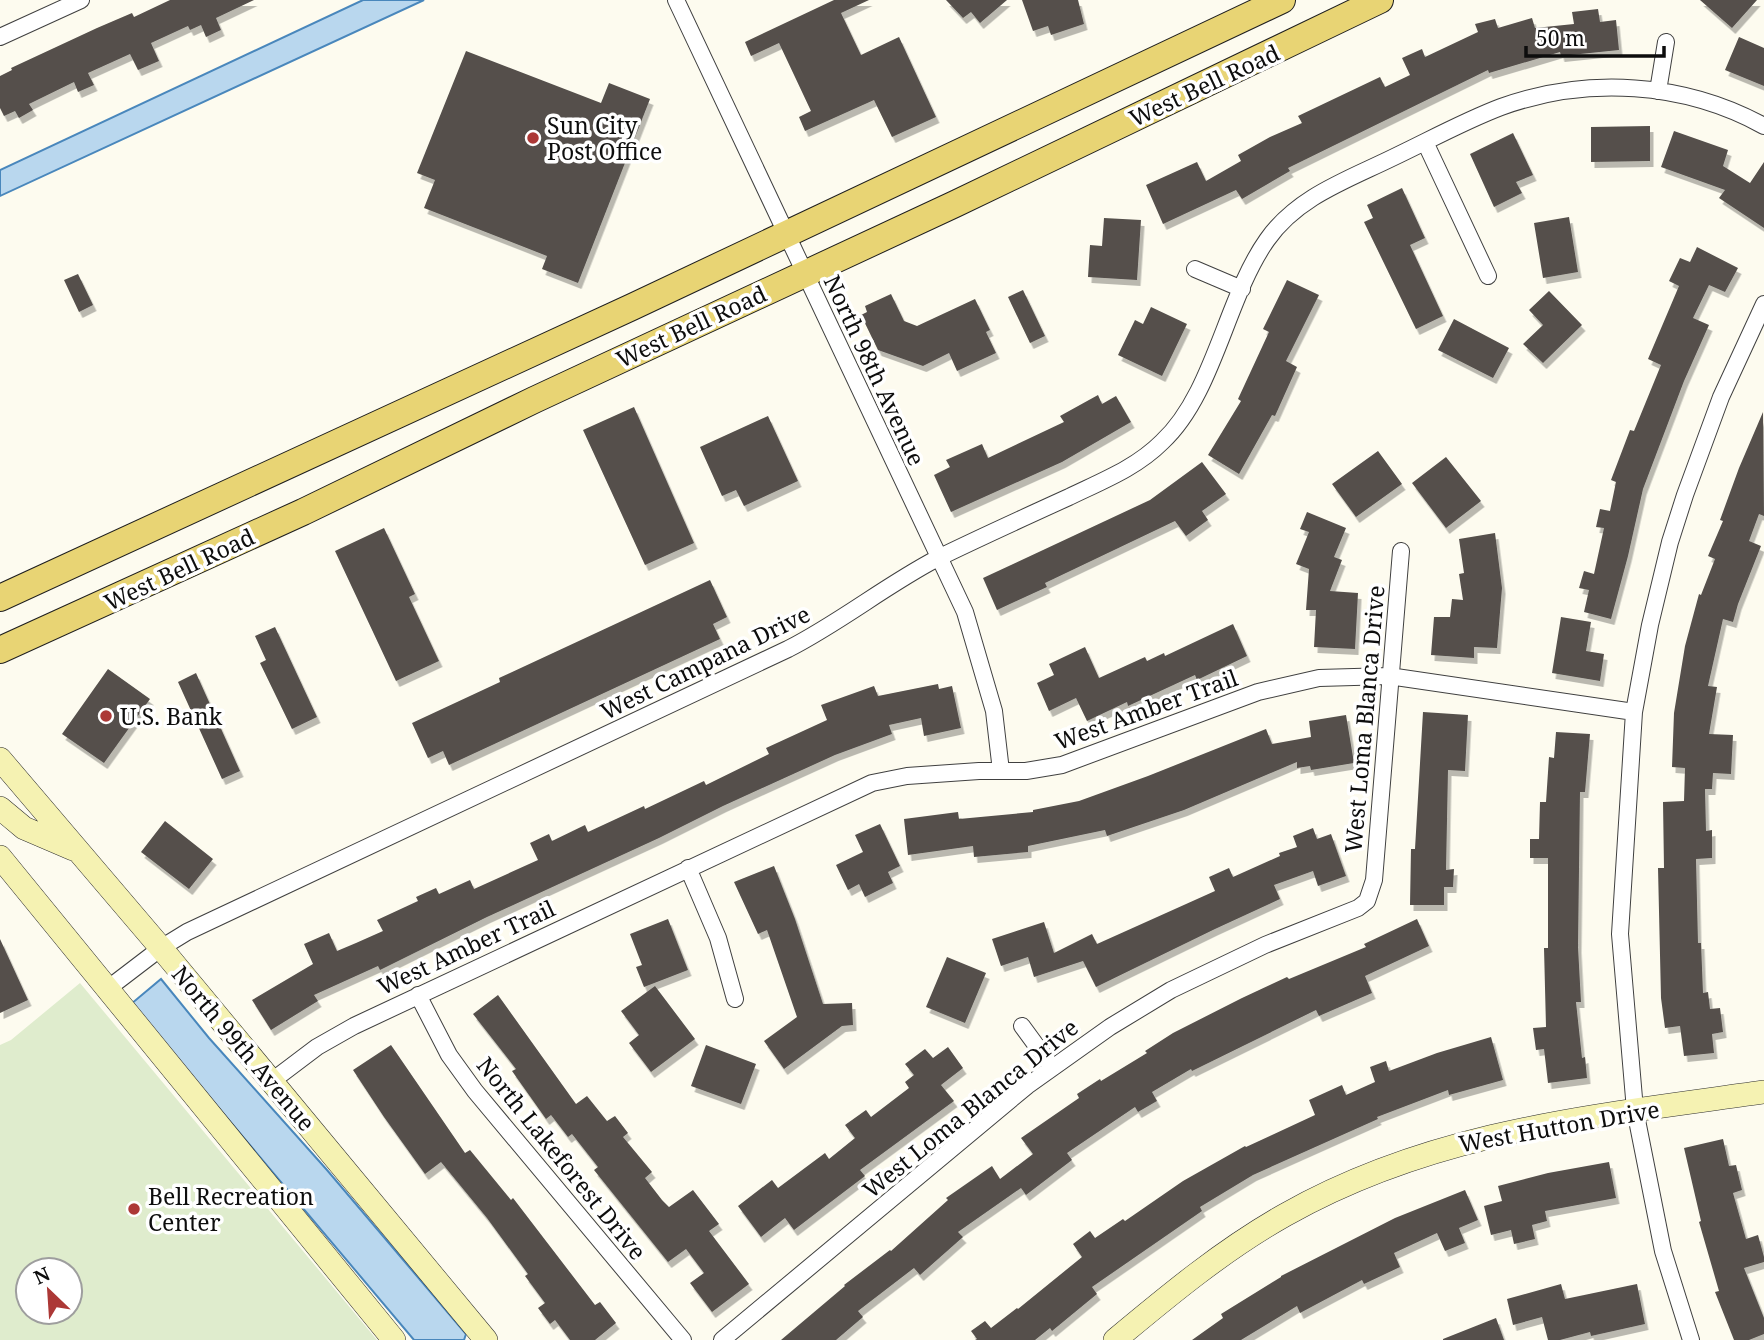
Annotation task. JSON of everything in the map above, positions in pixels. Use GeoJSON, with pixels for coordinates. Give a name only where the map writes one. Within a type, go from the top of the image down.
{"type":"FeatureCollection","features":[{"type":"Feature","properties":{"kind":"main road","name":"West Bell Road"},"geometry":{"type":"LineString","coordinates":[[0,598],[786,235],[1282,0]]}},
{"type":"Feature","properties":{"kind":"main road","name":"West Bell Road"},"geometry":{"type":"LineString","coordinates":[[0,650],[293,516],[1380,0]]}},
{"type":"Feature","properties":{"kind":"main road","name":"North 99th Avenue"},"geometry":{"type":"LineString","coordinates":[[0,759],[161,948],[486,1340]]}},
{"type":"Feature","properties":{"kind":"main road"},"geometry":{"type":"LineString","coordinates":[[0,808],[24,828],[77,850]]}},
{"type":"Feature","properties":{"kind":"main road"},"geometry":{"type":"LineString","coordinates":[[0,857],[394,1340]]}},
{"type":"Feature","properties":{"kind":"main road","name":"West Hutton Drive"},"geometry":{"type":"LineString","coordinates":[[1115,1340],[1227,1251],[1286,1214],[1347,1183],[1410,1158],[1476,1138],[1543,1124],[1764,1092]]}},
{"type":"Feature","properties":{"kind":"street"},"geometry":{"type":"LineString","coordinates":[[0,37],[81,0]]}},
{"type":"Feature","properties":{"kind":"street","name":"North 98th Avenue"},"geometry":{"type":"LineString","coordinates":[[676,0],[965,612],[994,710],[1001,771]]}},
{"type":"Feature","properties":{"kind":"street"},"geometry":{"type":"LineString","coordinates":[[1658,91],[1666,42]]}},
{"type":"Feature","properties":{"kind":"street","name":"West Campana Drive"},"geometry":{"type":"LineString","coordinates":[[106,990],[161,948],[203,924],[813,637],[883,590],[939,558],[1131,467],[1164,441],[1178,425],[1198,389],[1257,256],[1268,238],[1296,209],[1331,187],[1499,108],[1545,94],[1592,87],[1658,91],[1730,110],[1764,126]]}},
{"type":"Feature","properties":{"kind":"street"},"geometry":{"type":"LineString","coordinates":[[1425,142],[1488,276]]}},
{"type":"Feature","properties":{"kind":"street"},"geometry":{"type":"LineString","coordinates":[[1195,269],[1242,289]]}},
{"type":"Feature","properties":{"kind":"street"},"geometry":{"type":"LineString","coordinates":[[1691,1340],[1663,1251],[1635,1110],[1620,934],[1634,712],[1656,597],[1685,495],[1721,397],[1764,303]]}},
{"type":"Feature","properties":{"kind":"street","name":"West Loma Blanca Drive"},"geometry":{"type":"LineString","coordinates":[[722,1340],[1052,1067],[1110,1027],[1192,979],[1265,945],[1348,914],[1367,901],[1374,880],[1401,551]]}},
{"type":"Feature","properties":{"kind":"street","name":"West Amber Trail"},"geometry":{"type":"LineString","coordinates":[[272,1081],[335,1036],[872,783],[907,776],[1043,769],[1081,760],[1278,686],[1319,678],[1389,677],[1634,712]]}},
{"type":"Feature","properties":{"kind":"street"},"geometry":{"type":"LineString","coordinates":[[688,868],[718,938],[735,999]]}},
{"type":"Feature","properties":{"kind":"street","name":"North Lakeforest Drive"},"geometry":{"type":"LineString","coordinates":[[418,995],[449,1055],[475,1091],[683,1340]]}},
{"type":"Feature","properties":{"kind":"street"},"geometry":{"type":"LineString","coordinates":[[1022,1026],[1052,1067]]}},
{"type":"Feature","properties":{"kind":"green space","name":"Bell Recreation Center"},"geometry":{"type":"Polygon","coordinates":[[[80,983],[377,1340],[0,1340],[0,1045],[11,1040],[80,983]]]}},
{"type":"Feature","properties":{"kind":"water"},"geometry":{"type":"Polygon","coordinates":[[[363,0],[424,0],[0,196],[0,170],[363,0]]]}},
{"type":"Feature","properties":{"kind":"water"},"geometry":{"type":"Polygon","coordinates":[[[161,979],[466,1334],[464,1340],[414,1340],[131,1004],[161,979]]]}},
{"type":"Feature","properties":{"kind":"building"},"geometry":{"type":"Polygon","coordinates":[[[170,0],[254,0],[216,18],[221,30],[206,37],[201,25],[190,30],[188,26],[151,43],[159,61],[138,70],[130,54],[88,73],[94,85],[78,92],[74,82],[29,104],[33,110],[19,118],[15,111],[4,116],[0,108],[0,76],[12,70],[11,68],[132,13],[134,17],[170,0]]]}},
{"type":"Feature","properties":{"kind":"building"},"geometry":{"type":"Polygon","coordinates":[[[834,0],[869,0],[841,13],[861,55],[899,37],[936,117],[892,137],[874,100],[805,131],[799,117],[811,111],[779,43],[751,56],[745,42],[834,0]]]}},
{"type":"Feature","properties":{"kind":"building"},"geometry":{"type":"Polygon","coordinates":[[[946,0],[1007,0],[980,23],[971,12],[963,18],[946,0]]]}},
{"type":"Feature","properties":{"kind":"building"},"geometry":{"type":"Polygon","coordinates":[[[1022,0],[1078,0],[1084,24],[1051,35],[1048,26],[1033,31],[1022,0]]]}},
{"type":"Feature","properties":{"kind":"building"},"geometry":{"type":"Polygon","coordinates":[[[1700,0],[1757,0],[1732,28],[1700,0]]]}},
{"type":"Feature","properties":{"kind":"building"},"geometry":{"type":"Polygon","coordinates":[[[1598,9],[1600,22],[1616,20],[1619,50],[1561,56],[1560,52],[1489,73],[1488,70],[1288,168],[1290,171],[1242,199],[1236,190],[1163,224],[1146,185],[1197,162],[1206,181],[1241,161],[1238,155],[1302,123],[1298,116],[1380,77],[1385,87],[1410,75],[1402,58],[1422,49],[1425,57],[1478,32],[1475,24],[1495,19],[1498,28],[1532,18],[1535,28],[1574,24],[1572,12],[1598,9]]]}},
{"type":"Feature","properties":{"kind":"building"},"geometry":{"type":"Polygon","coordinates":[[[1739,37],[1764,48],[1764,86],[1725,70],[1739,37]]]}},
{"type":"Feature","properties":{"kind":"building","name":"Sun City Post Office"},"geometry":{"type":"Polygon","coordinates":[[[466,51],[601,103],[609,83],[650,99],[578,283],[542,269],[547,256],[424,208],[435,180],[417,173],[466,51]]]}},
{"type":"Feature","properties":{"kind":"building"},"geometry":{"type":"Polygon","coordinates":[[[1650,126],[1650,161],[1591,162],[1591,127],[1650,126]]]}},
{"type":"Feature","properties":{"kind":"building"},"geometry":{"type":"Polygon","coordinates":[[[1674,131],[1728,150],[1723,166],[1750,183],[1764,162],[1764,228],[1719,198],[1725,190],[1661,167],[1674,131]]]}},
{"type":"Feature","properties":{"kind":"building"},"geometry":{"type":"Polygon","coordinates":[[[1513,133],[1533,175],[1516,182],[1522,193],[1494,207],[1470,154],[1513,133]]]}},
{"type":"Feature","properties":{"kind":"building"},"geometry":{"type":"Polygon","coordinates":[[[1402,188],[1425,238],[1410,245],[1443,316],[1416,329],[1364,222],[1373,218],[1367,205],[1402,188]]]}},
{"type":"Feature","properties":{"kind":"building"},"geometry":{"type":"Polygon","coordinates":[[[1569,217],[1578,272],[1543,278],[1534,223],[1569,217]]]}},
{"type":"Feature","properties":{"kind":"building"},"geometry":{"type":"Polygon","coordinates":[[[1104,218],[1141,220],[1137,280],[1088,277],[1090,245],[1102,246],[1104,218]]]}},
{"type":"Feature","properties":{"kind":"building"},"geometry":{"type":"Polygon","coordinates":[[[1697,247],[1738,268],[1725,292],[1709,285],[1693,318],[1709,325],[1684,381],[1643,489],[1611,619],[1584,612],[1589,590],[1579,588],[1584,571],[1594,574],[1604,528],[1596,527],[1600,509],[1610,511],[1616,482],[1611,480],[1630,430],[1634,431],[1661,365],[1648,359],[1679,286],[1669,281],[1680,258],[1690,262],[1697,247]]]}},
{"type":"Feature","properties":{"kind":"building"},"geometry":{"type":"Polygon","coordinates":[[[78,274],[93,305],[79,312],[64,280],[78,274]]]}},
{"type":"Feature","properties":{"kind":"building"},"geometry":{"type":"Polygon","coordinates":[[[1287,280],[1319,295],[1286,361],[1297,367],[1275,416],[1272,415],[1239,474],[1208,455],[1241,401],[1238,399],[1269,332],[1263,329],[1287,280]]]}},
{"type":"Feature","properties":{"kind":"building"},"geometry":{"type":"Polygon","coordinates":[[[1023,290],[1045,336],[1030,343],[1008,297],[1023,290]]]}},
{"type":"Feature","properties":{"kind":"building"},"geometry":{"type":"Polygon","coordinates":[[[1549,291],[1582,325],[1543,363],[1523,344],[1543,325],[1529,310],[1549,291]]]}},
{"type":"Feature","properties":{"kind":"building"},"geometry":{"type":"Polygon","coordinates":[[[891,294],[904,321],[917,326],[975,299],[990,330],[986,332],[996,353],[957,371],[949,353],[923,366],[878,350],[861,315],[867,312],[865,306],[891,294]]]}},
{"type":"Feature","properties":{"kind":"building"},"geometry":{"type":"Polygon","coordinates":[[[1151,307],[1187,324],[1162,376],[1118,355],[1135,320],[1143,324],[1151,307]]]}},
{"type":"Feature","properties":{"kind":"building"},"geometry":{"type":"Polygon","coordinates":[[[1454,319],[1509,348],[1493,378],[1438,350],[1454,319]]]}},
{"type":"Feature","properties":{"kind":"building"},"geometry":{"type":"Polygon","coordinates":[[[1098,395],[1102,404],[1116,396],[1131,422],[1062,462],[951,512],[934,475],[950,467],[946,460],[982,444],[988,458],[1064,422],[1060,416],[1098,395]]]}},
{"type":"Feature","properties":{"kind":"building"},"geometry":{"type":"Polygon","coordinates":[[[634,407],[694,543],[645,565],[583,430],[634,407]]]}},
{"type":"Feature","properties":{"kind":"building"},"geometry":{"type":"Polygon","coordinates":[[[1763,412],[1764,516],[1759,514],[1749,541],[1761,546],[1733,622],[1723,619],[1708,686],[1717,687],[1709,734],[1733,735],[1731,774],[1713,773],[1712,789],[1705,789],[1706,831],[1712,830],[1712,858],[1696,859],[1698,943],[1701,943],[1703,993],[1708,992],[1710,1009],[1720,1008],[1723,1032],[1712,1034],[1714,1053],[1684,1056],[1680,1026],[1665,1028],[1661,998],[1658,868],[1664,868],[1663,802],[1684,801],[1685,768],[1672,767],[1674,713],[1685,646],[1699,594],[1701,595],[1715,559],[1708,556],[1723,521],[1720,520],[1763,412]]]}},
{"type":"Feature","properties":{"kind":"building"},"geometry":{"type":"Polygon","coordinates":[[[768,416],[798,481],[744,506],[736,490],[722,496],[700,447],[768,416]]]}},
{"type":"Feature","properties":{"kind":"building"},"geometry":{"type":"Polygon","coordinates":[[[1378,451],[1402,484],[1356,517],[1332,484],[1378,451]]]}},
{"type":"Feature","properties":{"kind":"building"},"geometry":{"type":"Polygon","coordinates":[[[1446,457],[1481,501],[1446,528],[1412,483],[1446,457]]]}},
{"type":"Feature","properties":{"kind":"building"},"geometry":{"type":"Polygon","coordinates":[[[1202,462],[1226,494],[1202,511],[1208,520],[1186,536],[1175,521],[1045,583],[1047,587],[997,610],[983,578],[1150,500],[1202,462]]]}},
{"type":"Feature","properties":{"kind":"building"},"geometry":{"type":"Polygon","coordinates":[[[1307,512],[1346,528],[1334,557],[1342,560],[1330,591],[1358,593],[1355,649],[1314,647],[1316,610],[1306,610],[1309,569],[1296,564],[1309,532],[1300,529],[1307,512]]]}},
{"type":"Feature","properties":{"kind":"building"},"geometry":{"type":"Polygon","coordinates":[[[384,528],[415,594],[409,597],[439,661],[396,681],[335,551],[384,528]]]}},
{"type":"Feature","properties":{"kind":"building"},"geometry":{"type":"Polygon","coordinates":[[[1495,533],[1502,588],[1497,648],[1474,647],[1474,658],[1431,655],[1434,617],[1450,617],[1452,599],[1463,600],[1459,574],[1464,573],[1459,539],[1495,533]]]}},
{"type":"Feature","properties":{"kind":"building"},"geometry":{"type":"Polygon","coordinates":[[[710,580],[727,617],[713,624],[720,639],[449,765],[443,751],[428,758],[412,723],[500,682],[499,678],[710,580]]]}},
{"type":"Feature","properties":{"kind":"building"},"geometry":{"type":"Polygon","coordinates":[[[1561,617],[1591,622],[1586,651],[1604,654],[1600,681],[1552,673],[1561,617]]]}},
{"type":"Feature","properties":{"kind":"building"},"geometry":{"type":"Polygon","coordinates":[[[1233,624],[1247,656],[1197,680],[1195,675],[1128,706],[1127,702],[1087,721],[1076,698],[1049,711],[1037,683],[1054,675],[1049,664],[1085,647],[1099,678],[1145,657],[1147,661],[1164,653],[1165,656],[1233,624]]]}},
{"type":"Feature","properties":{"kind":"building"},"geometry":{"type":"Polygon","coordinates":[[[275,627],[317,717],[292,729],[260,663],[266,660],[255,636],[275,627]]]}},
{"type":"Feature","properties":{"kind":"building","name":"U.S. Bank"},"geometry":{"type":"Polygon","coordinates":[[[108,669],[150,699],[104,763],[62,734],[108,669]]]}},
{"type":"Feature","properties":{"kind":"building"},"geometry":{"type":"Polygon","coordinates":[[[196,673],[240,771],[222,779],[178,682],[196,673]]]}},
{"type":"Feature","properties":{"kind":"building"},"geometry":{"type":"Polygon","coordinates":[[[938,684],[939,689],[952,686],[961,728],[924,736],[921,718],[889,725],[892,734],[835,755],[723,806],[380,970],[378,966],[314,995],[318,1001],[271,1030],[252,1000],[313,964],[304,944],[329,933],[337,951],[383,931],[377,920],[418,901],[416,897],[436,888],[439,894],[470,880],[474,889],[538,860],[530,843],[549,834],[552,841],[585,825],[588,832],[704,781],[706,785],[769,754],[766,748],[827,720],[821,705],[874,686],[878,696],[938,684]]]}},
{"type":"Feature","properties":{"kind":"building"},"geometry":{"type":"Polygon","coordinates":[[[1423,712],[1468,715],[1465,771],[1448,770],[1446,870],[1454,869],[1453,887],[1444,887],[1444,905],[1410,905],[1411,849],[1415,849],[1423,712]]]}},
{"type":"Feature","properties":{"kind":"building"},"geometry":{"type":"Polygon","coordinates":[[[1346,715],[1354,763],[1311,770],[1310,766],[1297,768],[1297,762],[1184,810],[1107,836],[1105,830],[1028,846],[1028,852],[974,857],[973,846],[908,855],[904,819],[958,812],[959,819],[1033,812],[1079,801],[1266,729],[1272,744],[1311,737],[1309,721],[1346,715]]]}},
{"type":"Feature","properties":{"kind":"building"},"geometry":{"type":"Polygon","coordinates":[[[1556,732],[1590,734],[1585,792],[1580,792],[1578,947],[1581,1002],[1576,1002],[1587,1078],[1548,1083],[1544,1049],[1536,1050],[1533,1028],[1546,1027],[1544,948],[1548,948],[1548,858],[1530,858],[1530,839],[1539,839],[1540,802],[1546,802],[1549,757],[1554,758],[1556,732]]]}},
{"type":"Feature","properties":{"kind":"building"},"geometry":{"type":"Polygon","coordinates":[[[165,821],[213,859],[189,889],[141,852],[165,821]]]}},
{"type":"Feature","properties":{"kind":"building"},"geometry":{"type":"Polygon","coordinates":[[[880,824],[900,866],[888,872],[893,883],[865,897],[859,884],[848,890],[836,865],[863,852],[855,835],[880,824]]]}},
{"type":"Feature","properties":{"kind":"building"},"geometry":{"type":"Polygon","coordinates":[[[1313,828],[1317,839],[1331,834],[1346,876],[1318,886],[1313,871],[1274,885],[1280,899],[1096,987],[1083,961],[1034,977],[1028,957],[1001,966],[992,939],[1044,922],[1054,953],[1092,934],[1097,944],[1215,891],[1209,877],[1229,868],[1233,877],[1280,856],[1279,853],[1297,847],[1293,836],[1313,828]]]}},
{"type":"Feature","properties":{"kind":"building"},"geometry":{"type":"Polygon","coordinates":[[[774,866],[823,1004],[852,1003],[853,1025],[842,1026],[784,1069],[764,1041],[797,1017],[767,930],[758,934],[734,882],[774,866]]]}},
{"type":"Feature","properties":{"kind":"building"},"geometry":{"type":"Polygon","coordinates":[[[668,919],[688,970],[644,987],[636,967],[642,965],[630,934],[668,919]]]}},
{"type":"Feature","properties":{"kind":"building"},"geometry":{"type":"Polygon","coordinates":[[[1417,919],[1429,946],[1365,976],[1372,993],[1319,1016],[1316,1010],[1192,1071],[1191,1069],[1152,1092],[1157,1101],[1138,1112],[1135,1107],[1067,1153],[1072,1160],[1026,1195],[1021,1188],[958,1232],[963,1237],[920,1275],[914,1268],[858,1311],[863,1317],[836,1340],[781,1340],[844,1285],[891,1251],[948,1200],[946,1198],[992,1166],[1000,1179],[1033,1154],[1021,1138],[1079,1098],[1077,1094],[1147,1053],[1145,1051],[1173,1033],[1287,977],[1289,979],[1366,947],[1364,944],[1417,919]]]}},
{"type":"Feature","properties":{"kind":"building"},"geometry":{"type":"Polygon","coordinates":[[[0,939],[28,1000],[0,1013],[0,939]]]}},
{"type":"Feature","properties":{"kind":"building"},"geometry":{"type":"Polygon","coordinates":[[[947,957],[986,973],[965,1023],[926,1007],[947,957]]]}},
{"type":"Feature","properties":{"kind":"building"},"geometry":{"type":"Polygon","coordinates":[[[655,986],[695,1039],[651,1072],[629,1043],[639,1035],[621,1011],[655,986]]]}},
{"type":"Feature","properties":{"kind":"building"},"geometry":{"type":"Polygon","coordinates":[[[498,995],[576,1104],[587,1096],[607,1121],[615,1116],[628,1133],[623,1137],[652,1172],[645,1178],[669,1207],[693,1190],[719,1224],[709,1231],[749,1284],[712,1312],[690,1283],[704,1273],[686,1249],[668,1262],[594,1170],[598,1167],[572,1134],[568,1137],[551,1115],[546,1119],[512,1071],[516,1069],[473,1014],[498,995]]]}},
{"type":"Feature","properties":{"kind":"building"},"geometry":{"type":"Polygon","coordinates":[[[1491,1037],[1503,1080],[1449,1095],[1448,1090],[1377,1117],[1378,1119],[1253,1175],[1200,1207],[1202,1211],[1092,1287],[1097,1294],[1052,1331],[1050,1328],[1035,1340],[975,1340],[977,1339],[971,1331],[985,1321],[991,1328],[1082,1257],[1073,1244],[1090,1231],[1095,1238],[1183,1181],[1245,1146],[1315,1115],[1309,1100],[1342,1085],[1346,1095],[1375,1082],[1370,1067],[1386,1061],[1389,1071],[1491,1037]]]}},
{"type":"Feature","properties":{"kind":"building"},"geometry":{"type":"Polygon","coordinates":[[[391,1045],[465,1153],[470,1150],[511,1200],[513,1198],[595,1305],[600,1302],[616,1323],[595,1340],[570,1340],[555,1320],[550,1324],[538,1308],[545,1303],[525,1276],[528,1274],[487,1218],[441,1162],[425,1174],[384,1117],[353,1070],[391,1045]]]}},
{"type":"Feature","properties":{"kind":"building"},"geometry":{"type":"Polygon","coordinates":[[[706,1045],[756,1064],[741,1104],[691,1086],[706,1045]]]}},
{"type":"Feature","properties":{"kind":"building"},"geometry":{"type":"Polygon","coordinates":[[[948,1047],[963,1068],[941,1085],[954,1101],[860,1170],[865,1176],[794,1230],[785,1218],[761,1237],[738,1206],[772,1180],[778,1188],[825,1153],[829,1159],[855,1138],[845,1125],[866,1110],[871,1117],[909,1088],[905,1082],[914,1075],[905,1064],[925,1049],[933,1058],[948,1047]]]}},
{"type":"Feature","properties":{"kind":"building"},"geometry":{"type":"Polygon","coordinates":[[[1723,1139],[1729,1166],[1736,1165],[1742,1190],[1733,1193],[1746,1239],[1758,1235],[1764,1257],[1764,1262],[1744,1268],[1764,1318],[1764,1334],[1749,1340],[1734,1340],[1715,1292],[1719,1291],[1699,1222],[1701,1221],[1684,1148],[1723,1139]]]}},
{"type":"Feature","properties":{"kind":"building"},"geometry":{"type":"Polygon","coordinates":[[[1609,1162],[1616,1198],[1545,1211],[1547,1221],[1532,1225],[1535,1239],[1514,1244],[1511,1230],[1491,1235],[1484,1206],[1502,1201],[1498,1186],[1548,1173],[1609,1162]]]}},
{"type":"Feature","properties":{"kind":"building"},"geometry":{"type":"Polygon","coordinates":[[[1465,1190],[1478,1220],[1459,1228],[1465,1243],[1445,1251],[1437,1233],[1394,1253],[1400,1267],[1364,1284],[1362,1280],[1300,1313],[1297,1306],[1241,1340],[1192,1340],[1223,1318],[1221,1314],[1281,1276],[1395,1218],[1465,1190]]]}},
{"type":"Feature","properties":{"kind":"building"},"geometry":{"type":"Polygon","coordinates":[[[1561,1284],[1565,1299],[1637,1284],[1645,1324],[1591,1336],[1590,1332],[1560,1340],[1548,1340],[1542,1317],[1513,1325],[1507,1299],[1561,1284]]]}},
{"type":"Feature","properties":{"kind":"building"},"geometry":{"type":"Polygon","coordinates":[[[1496,1318],[1504,1340],[1443,1340],[1443,1339],[1496,1318]]]}},
{"type":"Feature","properties":{"kind":"place","name":"Sun City Post Office"},"geometry":{"type":"Point","coordinates":[533,138]}},
{"type":"Feature","properties":{"kind":"place","name":"U.S. Bank"},"geometry":{"type":"Point","coordinates":[106,716]}},
{"type":"Feature","properties":{"kind":"place","name":"Bell Recreation Center"},"geometry":{"type":"Point","coordinates":[134,1209]}}]}
